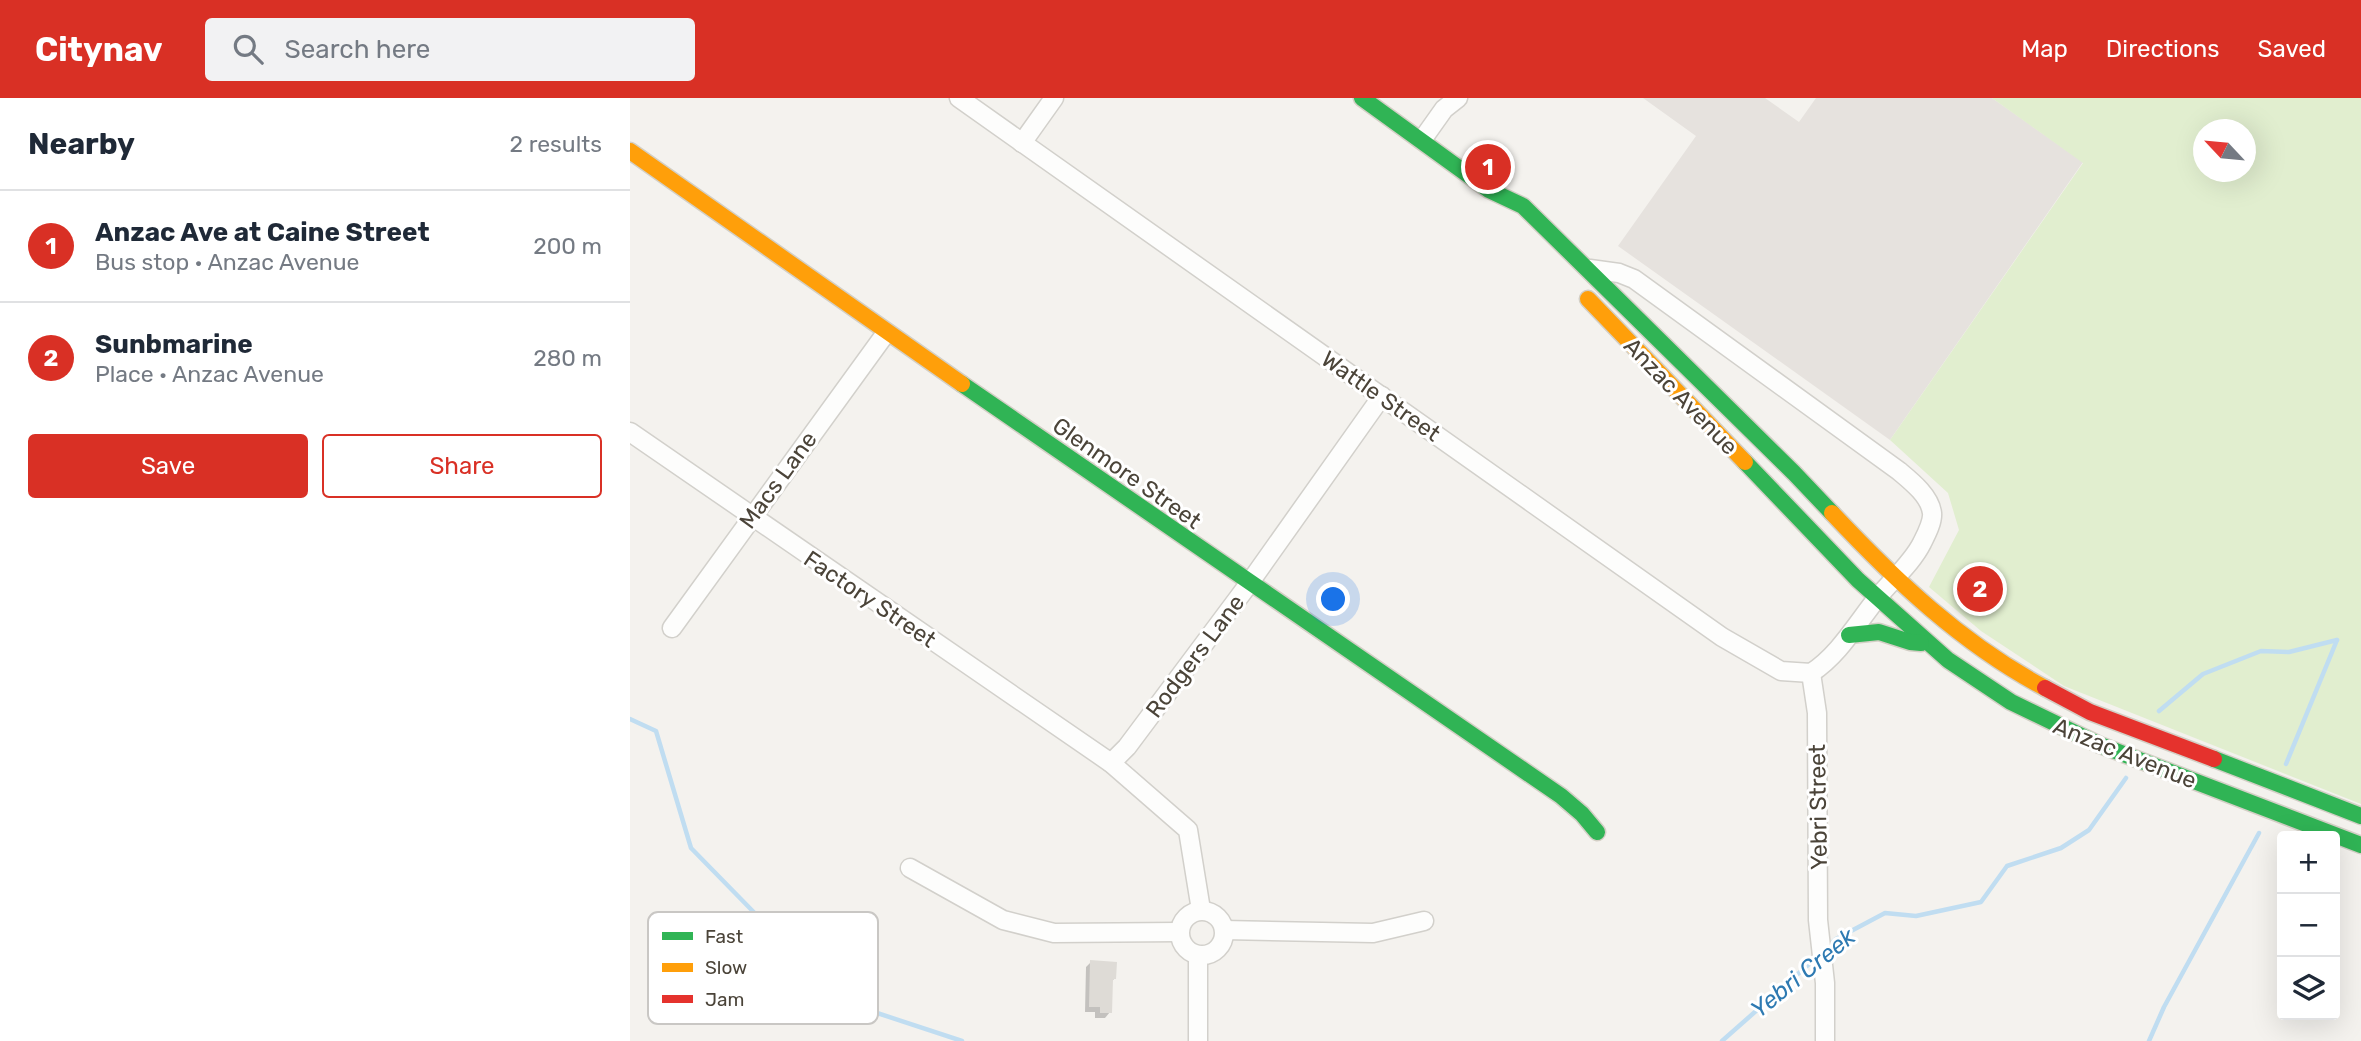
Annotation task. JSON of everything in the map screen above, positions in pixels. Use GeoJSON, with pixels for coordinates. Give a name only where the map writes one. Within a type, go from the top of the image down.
{"type":"FeatureCollection","features":[{"type":"Feature","properties":{"kind":"main road","name":"Anzac Avenue"},"geometry":{"type":"LineString","coordinates":[[1362,98],[1489,190],[1523,206],[1794,473],[1895,578],[1997,661],[2058,696],[2124,725],[2361,816]]}},
{"type":"Feature","properties":{"kind":"main road","name":"Glenmore Street"},"geometry":{"type":"LineString","coordinates":[[630,151],[1248,585],[1561,796],[1582,814],[1597,832]]}},
{"type":"Feature","properties":{"kind":"main road","name":"Anzac Avenue"},"geometry":{"type":"LineString","coordinates":[[1489,190],[1510,220]]}},
{"type":"Feature","properties":{"kind":"main road","name":"Anzac Avenue"},"geometry":{"type":"LineString","coordinates":[[1574,284],[1858,580],[1926,642],[1982,684],[2051,723],[2112,750],[2361,845]]}},
{"type":"Feature","properties":{"kind":"main road"},"geometry":{"type":"LineString","coordinates":[[1849,635],[1880,632],[1893,635],[1908,644],[1926,642]]}},
{"type":"Feature","properties":{"kind":"street","name":"Wattle Street"},"geometry":{"type":"LineString","coordinates":[[959,98],[1722,637],[1781,671],[1811,673]]}},
{"type":"Feature","properties":{"kind":"street"},"geometry":{"type":"LineString","coordinates":[[1022,143],[1054,98]]}},
{"type":"Feature","properties":{"kind":"street"},"geometry":{"type":"LineString","coordinates":[[1422,140],[1444,109],[1457,99]]}},
{"type":"Feature","properties":{"kind":"street"},"geometry":{"type":"LineString","coordinates":[[1588,269],[1619,273],[1634,279],[1723,352],[1899,471],[1925,498],[1932,512],[1922,544],[1849,635],[1822,666],[1811,673]]}},
{"type":"Feature","properties":{"kind":"street","name":"Macs Lane"},"geometry":{"type":"LineString","coordinates":[[671,628],[886,333]]}},
{"type":"Feature","properties":{"kind":"street","name":"Rodgers Lane"},"geometry":{"type":"LineString","coordinates":[[1111,763],[1127,747],[1248,585],[1382,396]]}},
{"type":"Feature","properties":{"kind":"street","name":"Factory Street"},"geometry":{"type":"LineString","coordinates":[[630,432],[1111,763]]}},
{"type":"Feature","properties":{"kind":"street","name":"Yebri Street"},"geometry":{"type":"LineString","coordinates":[[1811,673],[1817,713],[1818,920],[1825,983],[1825,1041]]}},
{"type":"Feature","properties":{"kind":"street"},"geometry":{"type":"LineString","coordinates":[[1111,763],[1188,830],[1201,910]]}},
{"type":"Feature","properties":{"kind":"street"},"geometry":{"type":"LineString","coordinates":[[909,868],[1003,920],[1054,933],[1179,932]]}},
{"type":"Feature","properties":{"kind":"street"},"geometry":{"type":"LineString","coordinates":[[1201,910],[1214,914],[1223,924],[1224,930],[1222,944],[1205,955],[1186,950],[1179,932],[1183,919],[1201,910]]}},
{"type":"Feature","properties":{"kind":"street"},"geometry":{"type":"LineString","coordinates":[[1224,930],[1373,933],[1424,921]]}},
{"type":"Feature","properties":{"kind":"street"},"geometry":{"type":"LineString","coordinates":[[1198,955],[1198,1041]]}},
{"type":"Feature","properties":{"kind":"shaded area"},"geometry":{"type":"Polygon","coordinates":[[[1643,98],[1765,98],[1799,122],[1816,98],[1992,98],[2083,162],[1890,440],[1618,246],[1696,136],[1643,98]]]}},
{"type":"Feature","properties":{"kind":"green space"},"geometry":{"type":"Polygon","coordinates":[[[1992,98],[2361,98],[2361,804],[2064,686],[1981,631],[1929,587],[1959,530],[1948,493],[1890,440],[2083,163],[1992,98]]]}},
{"type":"Feature","properties":{"kind":"building"},"geometry":{"type":"Polygon","coordinates":[[[1090,960],[1117,962],[1116,979],[1113,979],[1112,1013],[1100,1013],[1100,1007],[1089,1007],[1090,960]]]}},
{"type":"Feature","properties":{"kind":"waterway","name":"Yebri Creek"},"geometry":{"type":"LineString","coordinates":[[2159,711],[2203,674],[2261,651],[2289,652],[2337,640]]}},
{"type":"Feature","properties":{"kind":"waterway"},"geometry":{"type":"LineString","coordinates":[[2286,764],[2337,640]]}},
{"type":"Feature","properties":{"kind":"waterway","name":"Yebri Creek"},"geometry":{"type":"LineString","coordinates":[[630,719],[656,731],[691,848],[754,912]]}},
{"type":"Feature","properties":{"kind":"waterway","name":"Yebri Creek"},"geometry":{"type":"LineString","coordinates":[[1827,947],[1836,939],[1885,913],[1916,916],[1981,902],[2007,866],[2061,848],[2089,830],[2126,778]]}},
{"type":"Feature","properties":{"kind":"waterway"},"geometry":{"type":"LineString","coordinates":[[2149,1041],[2164,1007],[2259,833]]}},
{"type":"Feature","properties":{"kind":"waterway","name":"Yebri Creek"},"geometry":{"type":"LineString","coordinates":[[1722,1041],[1816,958]]}},
{"type":"Feature","properties":{"kind":"waterway","name":"Yebri Creek"},"geometry":{"type":"LineString","coordinates":[[878,1013],[962,1041]]}},
{"type":"Feature","properties":{"kind":"traffic: fast"},"geometry":{"type":"LineString","coordinates":[[1362,98],[1489,190],[1523,206],[1832,513]]}},
{"type":"Feature","properties":{"kind":"traffic: fast"},"geometry":{"type":"LineString","coordinates":[[962,384],[1561,796],[1582,814],[1597,832]]}},
{"type":"Feature","properties":{"kind":"traffic: fast"},"geometry":{"type":"LineString","coordinates":[[1745,462],[1858,580],[1948,660],[2011,702],[2100,745],[2361,845]]}},
{"type":"Feature","properties":{"kind":"traffic: fast"},"geometry":{"type":"LineString","coordinates":[[1849,635],[1879,632],[1921,643]]}},
{"type":"Feature","properties":{"kind":"traffic: fast"},"geometry":{"type":"LineString","coordinates":[[2214,759],[2361,816]]}},
{"type":"Feature","properties":{"kind":"traffic: slow"},"geometry":{"type":"LineString","coordinates":[[630,151],[962,384]]}},
{"type":"Feature","properties":{"kind":"traffic: slow"},"geometry":{"type":"LineString","coordinates":[[1588,299],[1745,462]]}},
{"type":"Feature","properties":{"kind":"traffic: slow"},"geometry":{"type":"LineString","coordinates":[[1832,513],[1931,609],[1986,652],[2045,688]]}},
{"type":"Feature","properties":{"kind":"traffic: jam"},"geometry":{"type":"LineString","coordinates":[[2045,688],[2090,712],[2214,759]]}},
{"type":"Feature","properties":{"kind":"place","name":"Anzac Ave at Caine Street"},"geometry":{"type":"Point","coordinates":[1488,167]}},
{"type":"Feature","properties":{"kind":"place","name":"Sunbmarine"},"geometry":{"type":"Point","coordinates":[1980,589]}}]}
